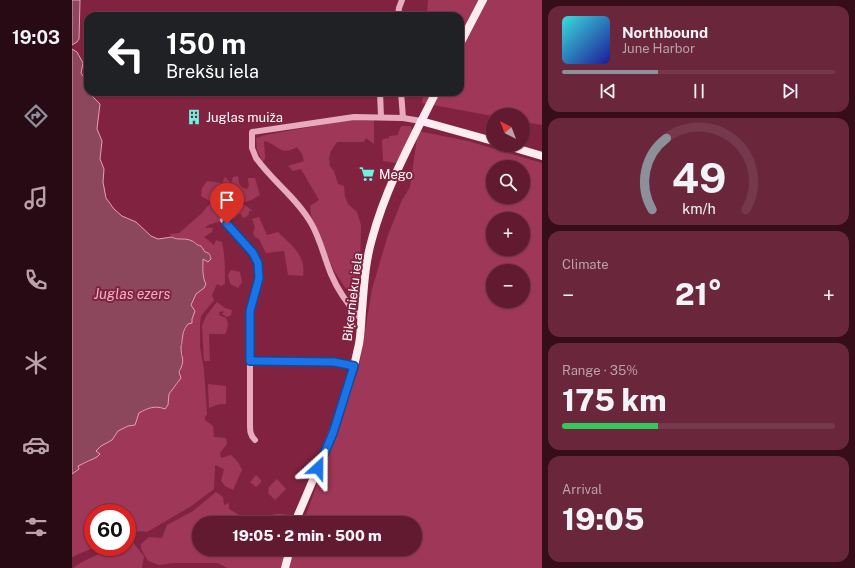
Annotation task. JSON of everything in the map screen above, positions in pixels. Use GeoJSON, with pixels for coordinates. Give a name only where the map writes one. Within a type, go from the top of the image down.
{"type":"FeatureCollection","features":[{"type":"Feature","properties":{"kind":"main road"},"geometry":{"type":"LineString","coordinates":[[464,36],[483,0]]}},
{"type":"Feature","properties":{"kind":"main road","name":"Biķernieku iela"},"geometry":{"type":"LineString","coordinates":[[298,516],[333,433],[354,366],[359,344],[365,271],[382,204],[399,165],[434,96]]}},
{"type":"Feature","properties":{"kind":"main road"},"geometry":{"type":"LineString","coordinates":[[421,121],[486,139]]}},
{"type":"Feature","properties":{"kind":"main road"},"geometry":{"type":"LineString","coordinates":[[529,152],[542,156]]}},
{"type":"Feature","properties":{"kind":"main road"},"geometry":{"type":"LineString","coordinates":[[285,568],[288,556]]}},
{"type":"Feature","properties":{"kind":"street"},"geometry":{"type":"LineString","coordinates":[[398,12],[402,0]]}},
{"type":"Feature","properties":{"kind":"street"},"geometry":{"type":"LineString","coordinates":[[380,96],[381,117]]}},
{"type":"Feature","properties":{"kind":"street"},"geometry":{"type":"LineString","coordinates":[[401,96],[404,118]]}},
{"type":"Feature","properties":{"kind":"street"},"geometry":{"type":"LineString","coordinates":[[361,319],[340,292],[314,228],[307,216],[256,158],[252,148],[252,132],[345,118],[381,117],[404,118],[421,121]]}},
{"type":"Feature","properties":{"kind":"street"},"geometry":{"type":"LineString","coordinates":[[224,220],[253,253],[258,263],[258,282],[250,311],[250,432],[255,440]]}},
{"type":"Feature","properties":{"kind":"street"},"geometry":{"type":"LineString","coordinates":[[250,361],[334,362],[354,366]]}},
{"type":"Feature","properties":{"kind":"shaded area"},"geometry":{"type":"Polygon","coordinates":[[[428,0],[542,0],[542,125],[530,123],[530,108],[486,108],[486,115],[422,103],[423,96],[464,96],[464,12],[427,12],[428,0]]]}},
{"type":"Feature","properties":{"kind":"shaded area"},"geometry":{"type":"Polygon","coordinates":[[[374,119],[374,144],[366,138],[364,142],[337,142],[331,151],[329,158],[330,166],[334,171],[338,184],[344,186],[345,197],[348,204],[357,212],[361,225],[360,273],[357,306],[333,269],[311,215],[310,206],[319,200],[301,169],[293,171],[288,166],[304,161],[302,154],[297,147],[287,151],[264,141],[265,158],[263,162],[257,150],[256,138],[265,135],[349,120],[374,119]]]}},
{"type":"Feature","properties":{"kind":"shaded area"},"geometry":{"type":"Polygon","coordinates":[[[402,126],[411,126],[412,131],[398,160],[395,163],[383,161],[383,139],[389,138],[389,136],[398,135],[402,126]]]}},
{"type":"Feature","properties":{"kind":"shaded area"},"geometry":{"type":"Polygon","coordinates":[[[418,131],[468,141],[486,146],[486,152],[505,152],[542,163],[542,568],[287,568],[290,556],[422,556],[422,516],[306,516],[359,367],[372,289],[388,235],[402,200],[410,187],[418,131]]]}},
{"type":"Feature","properties":{"kind":"shaded area"},"geometry":{"type":"Polygon","coordinates":[[[238,176],[240,185],[247,189],[249,186],[248,178],[255,178],[260,195],[242,203],[253,211],[249,211],[249,214],[246,217],[243,218],[241,214],[239,214],[234,219],[226,215],[223,219],[220,215],[221,221],[208,225],[205,228],[213,228],[212,232],[204,237],[214,245],[216,240],[222,242],[225,284],[221,286],[217,284],[212,295],[214,300],[201,316],[200,347],[204,369],[207,415],[205,416],[205,420],[213,426],[214,437],[226,438],[227,444],[220,453],[221,458],[231,455],[238,462],[242,470],[233,490],[225,486],[221,481],[224,469],[215,465],[214,489],[190,507],[147,532],[140,531],[136,532],[136,504],[84,504],[84,552],[72,557],[72,474],[78,466],[89,462],[96,451],[101,446],[112,440],[118,431],[128,426],[135,425],[139,413],[153,407],[168,405],[169,394],[179,382],[183,354],[180,346],[183,342],[182,336],[188,324],[192,323],[195,311],[191,305],[196,294],[204,288],[203,259],[211,259],[210,255],[205,252],[201,246],[188,239],[175,239],[169,234],[179,233],[202,213],[211,202],[201,196],[202,188],[207,181],[222,183],[225,177],[231,183],[233,177],[238,176]]]}},
{"type":"Feature","properties":{"kind":"shaded area"},"geometry":{"type":"Polygon","coordinates":[[[259,217],[267,235],[278,232],[297,251],[302,262],[303,276],[288,275],[284,251],[266,253],[259,239],[255,237],[253,233],[255,227],[252,219],[259,217]]]}},
{"type":"Feature","properties":{"kind":"shaded area"},"geometry":{"type":"Polygon","coordinates":[[[231,270],[240,272],[242,282],[238,288],[230,284],[228,275],[231,270]]]}},
{"type":"Feature","properties":{"kind":"shaded area"},"geometry":{"type":"Polygon","coordinates":[[[217,302],[225,308],[232,310],[231,315],[227,317],[222,314],[224,312],[222,311],[219,313],[219,315],[227,320],[227,330],[225,334],[209,334],[210,361],[204,361],[202,326],[206,316],[217,302]]]}},
{"type":"Feature","properties":{"kind":"shaded area"},"geometry":{"type":"Polygon","coordinates":[[[208,384],[226,386],[226,404],[219,404],[209,408],[208,384]]]}},
{"type":"Feature","properties":{"kind":"shaded area"},"geometry":{"type":"Polygon","coordinates":[[[256,475],[261,482],[256,487],[250,482],[256,475]]]}},
{"type":"Feature","properties":{"kind":"shaded area"},"geometry":{"type":"Polygon","coordinates":[[[277,479],[286,489],[275,500],[268,493],[269,487],[277,479]]]}},
{"type":"Feature","properties":{"kind":"shaded area"},"geometry":{"type":"Polygon","coordinates":[[[216,492],[223,497],[224,505],[229,503],[229,509],[239,515],[249,516],[192,516],[192,556],[284,556],[281,568],[227,568],[218,563],[173,563],[159,565],[148,561],[141,549],[141,544],[149,537],[162,538],[167,525],[193,511],[216,492]]]}},
{"type":"Feature","properties":{"kind":"shaded area"},"geometry":{"type":"Polygon","coordinates":[[[274,514],[290,516],[268,516],[274,514]]]}},
{"type":"Feature","properties":{"kind":"shaded area"},"geometry":{"type":"Polygon","coordinates":[[[136,546],[144,556],[142,568],[73,568],[95,556],[136,556],[136,546]]]}},
{"type":"Feature","properties":{"kind":"water"},"geometry":{"type":"Polygon","coordinates":[[[72,0],[80,0],[79,39],[72,45],[72,0]]]}},
{"type":"Feature","properties":{"kind":"water","name":"Juglas ezers"},"geometry":{"type":"Polygon","coordinates":[[[72,49],[77,52],[83,63],[81,73],[84,77],[84,96],[92,96],[100,104],[97,129],[102,141],[100,159],[104,169],[103,182],[106,198],[114,209],[122,216],[136,222],[151,236],[158,239],[172,237],[177,239],[187,239],[201,246],[205,252],[210,254],[211,259],[208,262],[203,259],[203,275],[206,284],[204,288],[196,294],[191,305],[195,311],[192,323],[188,324],[183,334],[181,347],[183,362],[179,372],[181,378],[169,394],[168,405],[165,409],[158,407],[139,413],[135,425],[128,426],[118,431],[112,440],[101,446],[96,451],[100,454],[97,457],[78,466],[79,469],[72,474],[72,49]]]}},
{"type":"Feature","properties":{"kind":"place","name":"Juglas muiža"},"geometry":{"type":"Point","coordinates":[194,117]}},
{"type":"Feature","properties":{"kind":"place","name":"Mego"},"geometry":{"type":"Point","coordinates":[367,174]}},
{"type":"Feature","properties":{"kind":"route"},"geometry":{"type":"LineString","coordinates":[[227,224],[253,253],[259,268],[258,287],[250,311],[250,361],[334,362],[354,366],[333,433],[318,468]]}}]}
